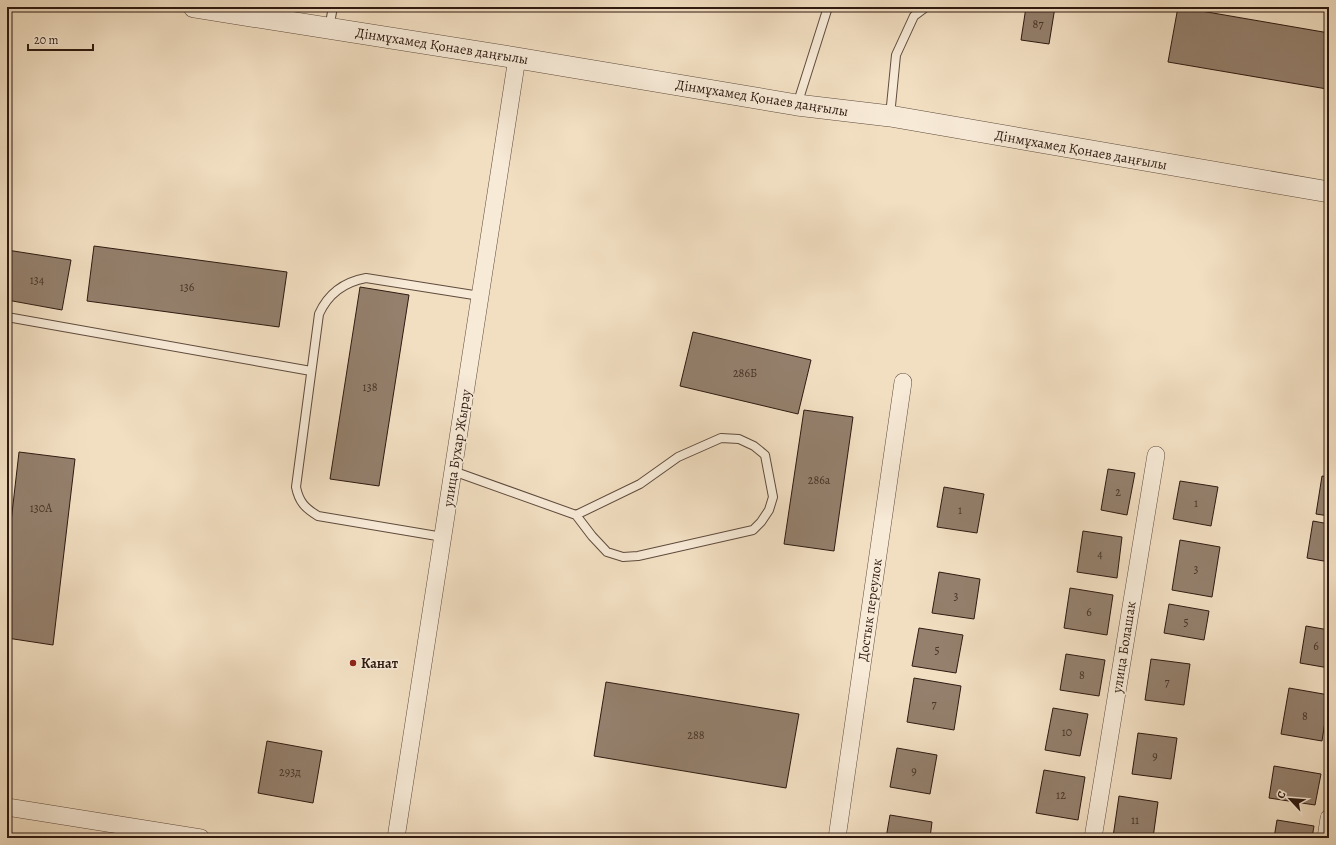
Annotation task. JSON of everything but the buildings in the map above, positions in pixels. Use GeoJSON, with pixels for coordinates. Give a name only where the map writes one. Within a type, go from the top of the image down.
{"type":"FeatureCollection","features":[{"type":"Feature","properties":{"kind":"street","name":"Дінмұхамед Қонаев даңғылы"},"geometry":{"type":"LineString","coordinates":[[194,7],[517,58],[797,105],[890,116],[1329,192]]}},
{"type":"Feature","properties":{"kind":"street","name":"улица Бухар Жырау"},"geometry":{"type":"LineString","coordinates":[[396,838],[517,58]]}},
{"type":"Feature","properties":{"kind":"street","name":"Достык переулок"},"geometry":{"type":"LineString","coordinates":[[837,838],[903,382]]}},
{"type":"Feature","properties":{"kind":"street","name":"улица Болашак"},"geometry":{"type":"LineString","coordinates":[[1093,838],[1156,455]]}},
{"type":"Feature","properties":{"kind":"street"},"geometry":{"type":"LineString","coordinates":[[7,807],[201,838]]}},
{"type":"Feature","properties":{"kind":"street"},"geometry":{"type":"LineString","coordinates":[[1326,838],[1329,818]]}},
{"type":"Feature","properties":{"kind":"lane"},"geometry":{"type":"LineString","coordinates":[[329,28],[333,7]]}},
{"type":"Feature","properties":{"kind":"lane"},"geometry":{"type":"LineString","coordinates":[[797,105],[828,7]]}},
{"type":"Feature","properties":{"kind":"lane"},"geometry":{"type":"LineString","coordinates":[[890,116],[896,55],[914,16],[926,7]]}},
{"type":"Feature","properties":{"kind":"lane"},"geometry":{"type":"LineString","coordinates":[[443,537],[318,516],[303,504],[298,497],[296,487],[319,314],[323,304],[341,286],[354,280],[366,278],[480,296]]}},
{"type":"Feature","properties":{"kind":"lane"},"geometry":{"type":"LineString","coordinates":[[7,317],[311,371]]}},
{"type":"Feature","properties":{"kind":"lane"},"geometry":{"type":"LineString","coordinates":[[453,471],[576,515],[592,536],[607,552],[623,557],[638,556],[753,530],[761,522],[769,510],[773,497],[765,455],[754,446],[739,439],[721,438],[678,457],[640,484],[576,515]]}},
{"type":"Feature","properties":{"kind":"place","name":"Канат"},"geometry":{"type":"Point","coordinates":[353,663]}}]}
